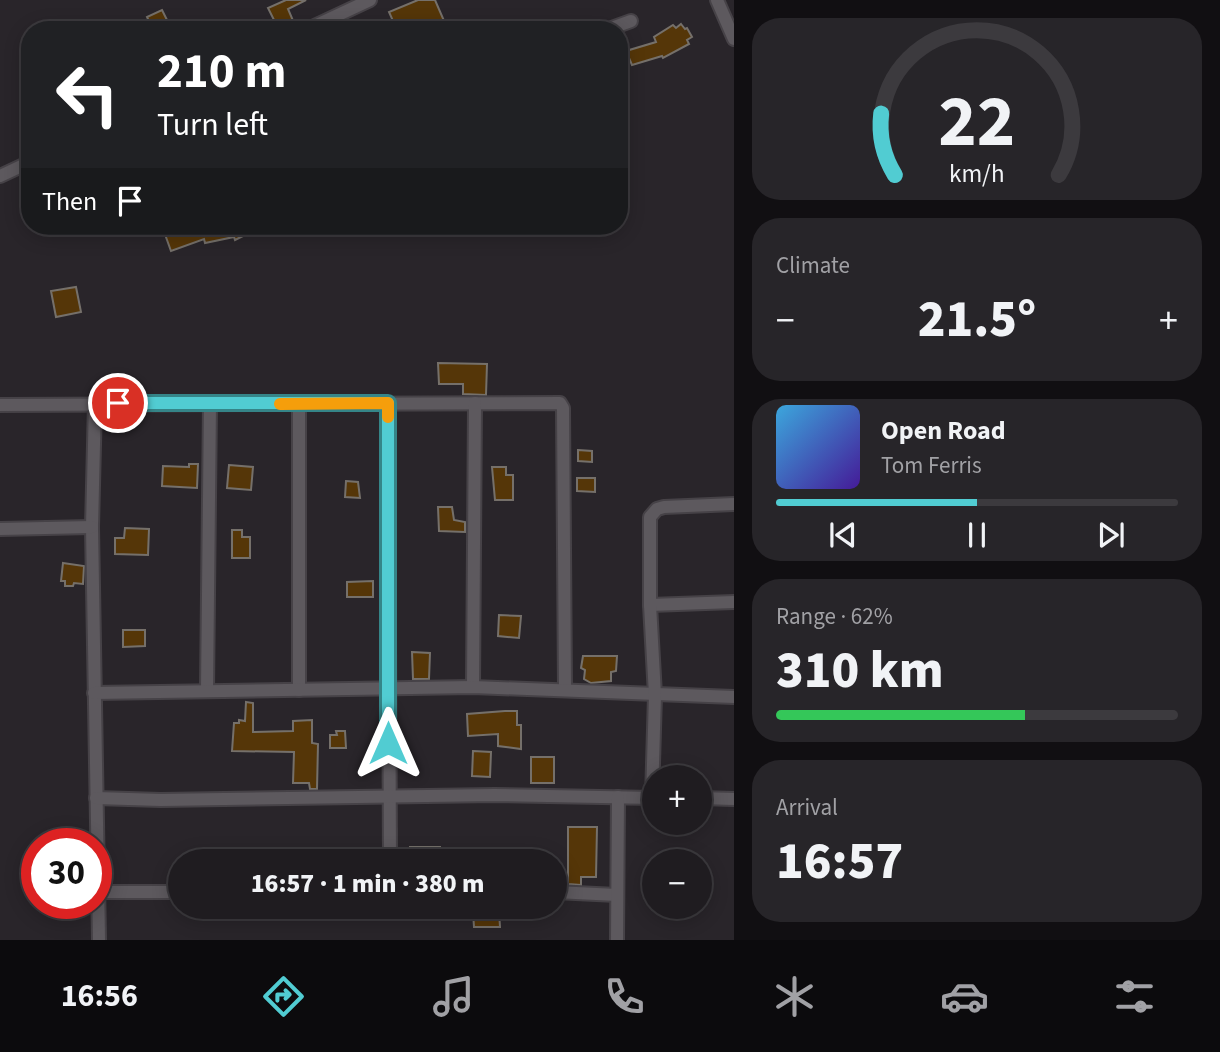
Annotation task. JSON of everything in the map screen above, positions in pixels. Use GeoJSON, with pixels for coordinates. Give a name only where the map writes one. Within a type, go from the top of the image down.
{"type":"FeatureCollection","features":[{"type":"Feature","properties":{"kind":"street"},"geometry":{"type":"LineString","coordinates":[[325,21],[370,0]]}},
{"type":"Feature","properties":{"kind":"street"},"geometry":{"type":"LineString","coordinates":[[718,0],[733,39]]}},
{"type":"Feature","properties":{"kind":"street"},"geometry":{"type":"LineString","coordinates":[[0,176],[21,166]]}},
{"type":"Feature","properties":{"kind":"street"},"geometry":{"type":"LineString","coordinates":[[473,687],[475,402]]}},
{"type":"Feature","properties":{"kind":"street"},"geometry":{"type":"LineString","coordinates":[[95,403],[92,527],[97,828]]}},
{"type":"Feature","properties":{"kind":"street"},"geometry":{"type":"LineString","coordinates":[[207,690],[210,403]]}},
{"type":"Feature","properties":{"kind":"street"},"geometry":{"type":"LineString","coordinates":[[388,403],[390,849]]}},
{"type":"Feature","properties":{"kind":"street"},"geometry":{"type":"LineString","coordinates":[[0,405],[560,403],[563,408],[565,689]]}},
{"type":"Feature","properties":{"kind":"street"},"geometry":{"type":"LineString","coordinates":[[299,404],[299,690]]}},
{"type":"Feature","properties":{"kind":"street"},"geometry":{"type":"LineString","coordinates":[[654,765],[655,695],[650,605],[650,517],[653,512],[664,507],[733,504]]}},
{"type":"Feature","properties":{"kind":"street"},"geometry":{"type":"LineString","coordinates":[[0,529],[92,527]]}},
{"type":"Feature","properties":{"kind":"street"},"geometry":{"type":"LineString","coordinates":[[650,605],[733,602]]}},
{"type":"Feature","properties":{"kind":"street"},"geometry":{"type":"LineString","coordinates":[[94,693],[473,687],[733,697]]}},
{"type":"Feature","properties":{"kind":"street"},"geometry":{"type":"LineString","coordinates":[[617,940],[618,797]]}},
{"type":"Feature","properties":{"kind":"street"},"geometry":{"type":"LineString","coordinates":[[96,798],[642,798]]}},
{"type":"Feature","properties":{"kind":"street"},"geometry":{"type":"LineString","coordinates":[[712,798],[733,799]]}},
{"type":"Feature","properties":{"kind":"street"},"geometry":{"type":"LineString","coordinates":[[112,892],[168,892]]}},
{"type":"Feature","properties":{"kind":"street"},"geometry":{"type":"LineString","coordinates":[[567,893],[617,895]]}},
{"type":"Feature","properties":{"kind":"street"},"geometry":{"type":"LineString","coordinates":[[99,919],[99,940]]}},
{"type":"Feature","properties":{"kind":"building"},"geometry":{"type":"Polygon","coordinates":[[[286,0],[306,0],[288,9],[293,21],[274,21],[268,8],[286,0]]]}},
{"type":"Feature","properties":{"kind":"building"},"geometry":{"type":"Polygon","coordinates":[[[418,0],[435,0],[444,21],[393,21],[389,12],[418,0]]]}},
{"type":"Feature","properties":{"kind":"building"},"geometry":{"type":"Polygon","coordinates":[[[162,10],[168,21],[149,21],[147,17],[162,10]]]}},
{"type":"Feature","properties":{"kind":"building"},"geometry":{"type":"Polygon","coordinates":[[[681,24],[687,28],[692,37],[687,40],[689,44],[663,58],[662,56],[632,65],[628,50],[656,42],[654,37],[673,25],[676,28],[681,24]]]}},
{"type":"Feature","properties":{"kind":"building"},"geometry":{"type":"Polygon","coordinates":[[[165,235],[243,236],[235,240],[234,237],[205,243],[204,239],[171,251],[165,235]]]}},
{"type":"Feature","properties":{"kind":"building"},"geometry":{"type":"Polygon","coordinates":[[[76,287],[81,312],[56,317],[51,291],[76,287]]]}},
{"type":"Feature","properties":{"kind":"building"},"geometry":{"type":"Polygon","coordinates":[[[438,363],[487,364],[486,395],[463,394],[463,384],[439,384],[438,363]]]}},
{"type":"Feature","properties":{"kind":"building"},"geometry":{"type":"Polygon","coordinates":[[[578,450],[592,451],[592,462],[578,461],[578,450]]]}},
{"type":"Feature","properties":{"kind":"building"},"geometry":{"type":"Polygon","coordinates":[[[189,464],[198,464],[197,488],[162,486],[163,466],[189,467],[189,464]]]}},
{"type":"Feature","properties":{"kind":"building"},"geometry":{"type":"Polygon","coordinates":[[[229,465],[253,467],[251,490],[227,488],[229,465]]]}},
{"type":"Feature","properties":{"kind":"building"},"geometry":{"type":"Polygon","coordinates":[[[492,467],[506,467],[506,475],[513,475],[513,500],[495,500],[492,467]]]}},
{"type":"Feature","properties":{"kind":"building"},"geometry":{"type":"Polygon","coordinates":[[[577,478],[595,478],[595,492],[577,491],[577,478]]]}},
{"type":"Feature","properties":{"kind":"building"},"geometry":{"type":"Polygon","coordinates":[[[346,481],[358,482],[360,498],[345,497],[346,481]]]}},
{"type":"Feature","properties":{"kind":"building"},"geometry":{"type":"Polygon","coordinates":[[[438,507],[452,507],[454,520],[465,522],[465,532],[439,531],[438,507]]]}},
{"type":"Feature","properties":{"kind":"building"},"geometry":{"type":"Polygon","coordinates":[[[125,528],[149,529],[148,555],[115,554],[115,538],[124,538],[125,528]]]}},
{"type":"Feature","properties":{"kind":"building"},"geometry":{"type":"Polygon","coordinates":[[[232,530],[242,530],[242,537],[250,537],[250,558],[232,558],[232,530]]]}},
{"type":"Feature","properties":{"kind":"building"},"geometry":{"type":"Polygon","coordinates":[[[63,563],[84,566],[83,584],[65,586],[65,581],[61,581],[63,563]]]}},
{"type":"Feature","properties":{"kind":"building"},"geometry":{"type":"Polygon","coordinates":[[[373,581],[373,597],[347,597],[347,582],[373,581]]]}},
{"type":"Feature","properties":{"kind":"building"},"geometry":{"type":"Polygon","coordinates":[[[499,615],[521,616],[519,638],[498,636],[499,615]]]}},
{"type":"Feature","properties":{"kind":"building"},"geometry":{"type":"Polygon","coordinates":[[[123,630],[145,630],[145,646],[123,647],[123,630]]]}},
{"type":"Feature","properties":{"kind":"building"},"geometry":{"type":"Polygon","coordinates":[[[412,652],[430,653],[429,679],[413,679],[412,652]]]}},
{"type":"Feature","properties":{"kind":"building"},"geometry":{"type":"Polygon","coordinates":[[[583,656],[617,656],[616,671],[611,672],[611,681],[591,683],[584,679],[585,670],[581,668],[583,656]]]}},
{"type":"Feature","properties":{"kind":"building"},"geometry":{"type":"Polygon","coordinates":[[[246,702],[253,703],[253,732],[293,731],[293,721],[312,720],[312,743],[318,744],[317,789],[310,789],[309,783],[293,783],[294,752],[232,751],[234,723],[245,721],[246,702]]]}},
{"type":"Feature","properties":{"kind":"building"},"geometry":{"type":"Polygon","coordinates":[[[517,711],[517,725],[521,725],[521,749],[498,746],[498,734],[468,736],[467,714],[517,711]]]}},
{"type":"Feature","properties":{"kind":"building"},"geometry":{"type":"Polygon","coordinates":[[[336,731],[345,731],[346,748],[330,748],[330,735],[337,735],[336,731]]]}},
{"type":"Feature","properties":{"kind":"building"},"geometry":{"type":"Polygon","coordinates":[[[473,751],[491,752],[490,777],[472,776],[473,751]]]}},
{"type":"Feature","properties":{"kind":"building"},"geometry":{"type":"Polygon","coordinates":[[[531,757],[554,757],[554,783],[531,783],[531,757]]]}},
{"type":"Feature","properties":{"kind":"building"},"geometry":{"type":"Polygon","coordinates":[[[568,827],[597,827],[596,877],[581,877],[581,885],[568,884],[568,827]]]}},
{"type":"Feature","properties":{"kind":"building"},"geometry":{"type":"Polygon","coordinates":[[[410,847],[440,847],[440,849],[410,847]]]}},
{"type":"Feature","properties":{"kind":"building"},"geometry":{"type":"Polygon","coordinates":[[[473,919],[500,919],[500,927],[474,927],[473,919]]]}},
{"type":"Feature","properties":{"kind":"slow traffic"},"geometry":{"type":"LineString","coordinates":[[280,404],[388,403],[388,417]]}},
{"type":"Feature","properties":{"kind":"route"},"geometry":{"type":"LineString","coordinates":[[118,403],[388,403],[388,743]]}}]}
